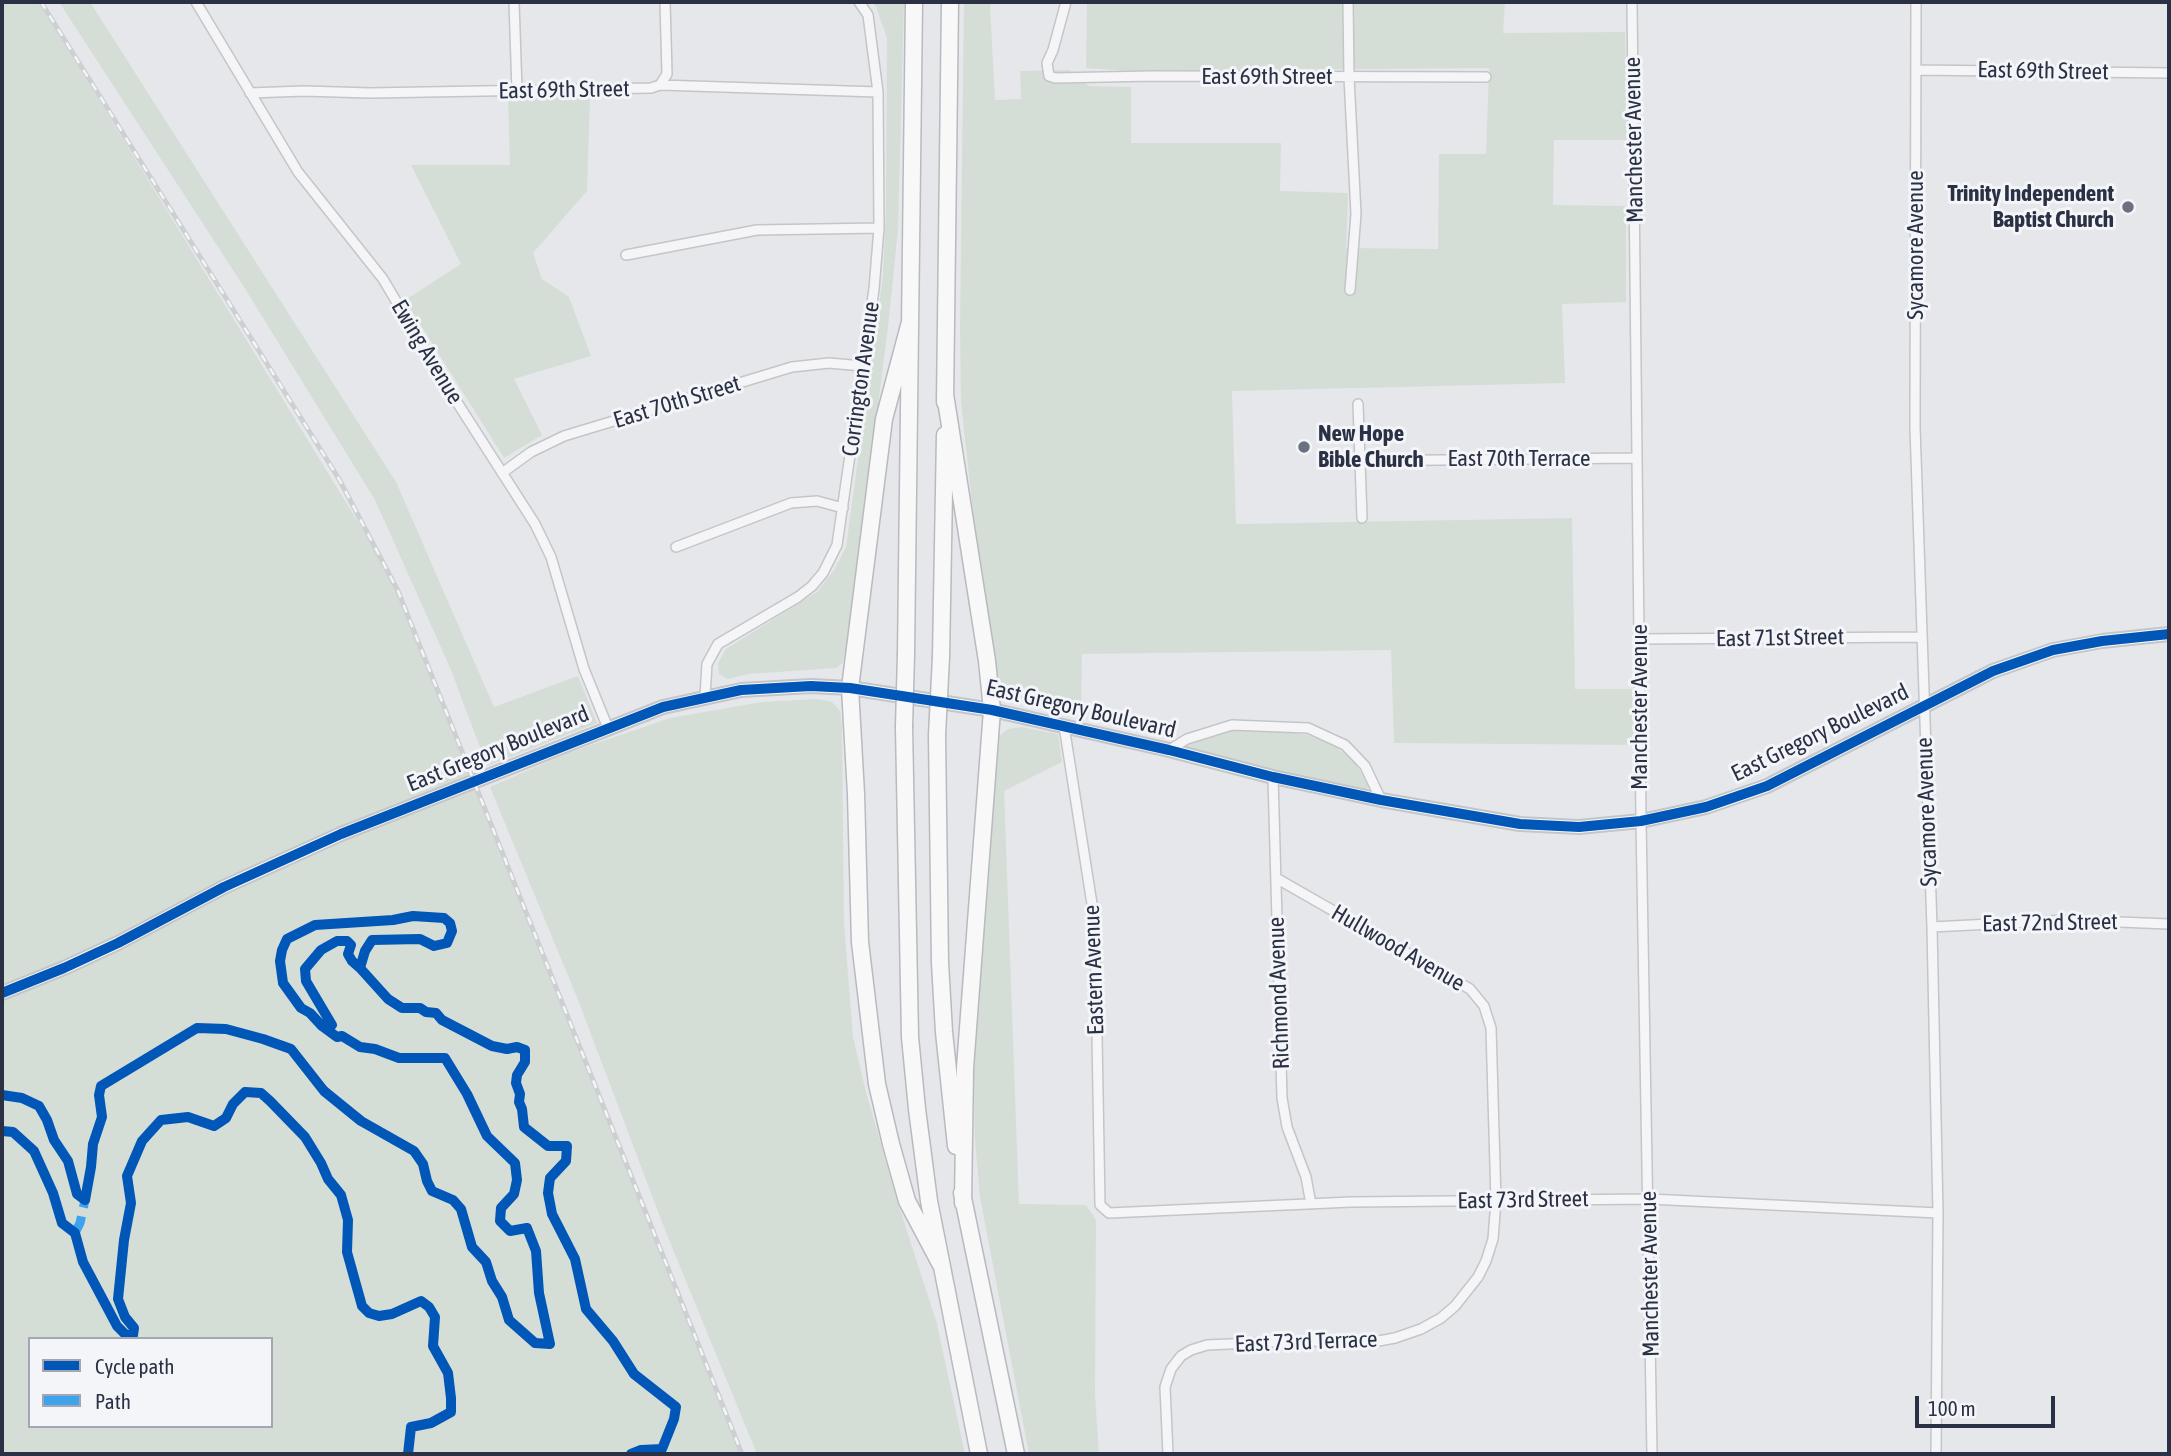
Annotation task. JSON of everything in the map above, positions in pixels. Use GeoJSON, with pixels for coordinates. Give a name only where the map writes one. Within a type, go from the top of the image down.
{"type":"FeatureCollection","features":[{"type":"Feature","properties":{"kind":"highway"},"geometry":{"type":"LineString","coordinates":[[914,2],[904,727],[910,1037],[929,1201],[979,1454]]}},
{"type":"Feature","properties":{"kind":"highway"},"geometry":{"type":"LineString","coordinates":[[950,2],[941,657],[937,735],[940,963],[944,1032],[963,1203],[1016,1454]]}},
{"type":"Feature","properties":{"kind":"highway"},"geometry":{"type":"LineString","coordinates":[[910,322],[884,419],[850,688],[860,942],[877,1084],[907,1201],[942,1265]]}},
{"type":"Feature","properties":{"kind":"highway"},"geometry":{"type":"LineString","coordinates":[[945,394],[987,660],[992,709],[965,1068],[963,1203]]}},
{"type":"Feature","properties":{"kind":"main road","name":"East Gregory Boulevard"},"geometry":{"type":"LineString","coordinates":[[2,993],[118,943],[224,887],[294,854],[663,707],[741,690],[811,685],[850,688],[992,709],[1273,777],[1381,800],[1520,824],[1578,827],[1641,821],[1706,807],[1767,786],[1993,671],[2053,650],[2102,641],[2169,634]]}},
{"type":"Feature","properties":{"kind":"street","name":"Ewing Avenue"},"geometry":{"type":"LineString","coordinates":[[196,2],[298,172],[383,279],[444,382],[534,524],[551,557],[584,669],[608,728]]}},
{"type":"Feature","properties":{"kind":"street"},"geometry":{"type":"LineString","coordinates":[[514,2],[517,91]]}},
{"type":"Feature","properties":{"kind":"street"},"geometry":{"type":"LineString","coordinates":[[660,85],[667,74],[665,2]]}},
{"type":"Feature","properties":{"kind":"street","name":"Corrington Avenue"},"geometry":{"type":"LineString","coordinates":[[705,696],[707,664],[718,644],[812,586],[823,573],[836,545],[874,289],[879,228],[878,92],[868,15],[859,2]]}},
{"type":"Feature","properties":{"kind":"street","name":"East 69th Street"},"geometry":{"type":"LineString","coordinates":[[1066,2],[1047,64],[1049,76],[1055,78],[1486,77]]}},
{"type":"Feature","properties":{"kind":"street"},"geometry":{"type":"LineString","coordinates":[[1348,2],[1356,214],[1350,290]]}},
{"type":"Feature","properties":{"kind":"street","name":"Manchester Avenue"},"geometry":{"type":"LineString","coordinates":[[1632,2],[1636,458],[1652,1454]]}},
{"type":"Feature","properties":{"kind":"street","name":"Sycamore Avenue"},"geometry":{"type":"LineString","coordinates":[[1916,2],[1915,426],[1938,1213],[1936,1454]]}},
{"type":"Feature","properties":{"kind":"street","name":"East 69th Street"},"geometry":{"type":"LineString","coordinates":[[1916,70],[2169,73]]}},
{"type":"Feature","properties":{"kind":"street","name":"East 69th Street"},"geometry":{"type":"LineString","coordinates":[[250,93],[517,91],[652,88],[660,85],[878,92]]}},
{"type":"Feature","properties":{"kind":"street"},"geometry":{"type":"LineString","coordinates":[[626,256],[757,230],[879,228]]}},
{"type":"Feature","properties":{"kind":"street","name":"East 70th Street"},"geometry":{"type":"LineString","coordinates":[[502,473],[531,452],[564,436],[792,367],[829,363],[862,366]]}},
{"type":"Feature","properties":{"kind":"street"},"geometry":{"type":"LineString","coordinates":[[1359,404],[1362,518]]}},
{"type":"Feature","properties":{"kind":"street","name":"East 70th Terrace"},"geometry":{"type":"LineString","coordinates":[[1343,461],[1636,458]]}},
{"type":"Feature","properties":{"kind":"street"},"geometry":{"type":"LineString","coordinates":[[676,547],[790,503],[817,501],[843,508]]}},
{"type":"Feature","properties":{"kind":"street","name":"East 71st Street"},"geometry":{"type":"LineString","coordinates":[[1640,639],[1921,637]]}},
{"type":"Feature","properties":{"kind":"street"},"geometry":{"type":"LineString","coordinates":[[1169,750],[1187,739],[1232,725],[1308,728],[1345,745],[1365,766],[1381,800]]}},
{"type":"Feature","properties":{"kind":"street","name":"Eastern Avenue"},"geometry":{"type":"LineString","coordinates":[[1064,726],[1095,923],[1100,1205],[1109,1213]]}},
{"type":"Feature","properties":{"kind":"street","name":"Richmond Avenue"},"geometry":{"type":"LineString","coordinates":[[1273,777],[1282,1098],[1287,1127],[1306,1177],[1311,1204]]}},
{"type":"Feature","properties":{"kind":"street","name":"Hullwood Avenue"},"geometry":{"type":"LineString","coordinates":[[1276,878],[1470,989],[1484,1006],[1491,1028],[1496,1201],[1493,1239],[1486,1261],[1471,1287],[1441,1318]]}},
{"type":"Feature","properties":{"kind":"street","name":"East 72nd Street"},"geometry":{"type":"LineString","coordinates":[[1931,927],[2069,920],[2169,924]]}},
{"type":"Feature","properties":{"kind":"street","name":"East 73rd Street"},"geometry":{"type":"LineString","coordinates":[[1109,1213],[1351,1202],[1648,1199],[1938,1213]]}},
{"type":"Feature","properties":{"kind":"street","name":"East 73rd Terrace"},"geometry":{"type":"LineString","coordinates":[[1168,1454],[1166,1388],[1173,1367],[1181,1356],[1191,1350],[1207,1345],[1295,1341],[1373,1342],[1422,1329],[1441,1318]]}},
{"type":"Feature","properties":{"kind":"shaded area"},"geometry":{"type":"Polygon","coordinates":[[[2,2],[39,2],[390,574],[742,1454],[2,1454],[2,2]]]}},
{"type":"Feature","properties":{"kind":"shaded area"},"geometry":{"type":"Polygon","coordinates":[[[59,2],[90,2],[396,482],[494,707],[578,676],[597,723],[487,766],[451,670],[375,500],[244,287],[59,2]]]}},
{"type":"Feature","properties":{"kind":"shaded area"},"geometry":{"type":"Polygon","coordinates":[[[872,2],[904,2],[898,230],[848,641],[843,662],[837,668],[748,674],[728,679],[719,674],[718,663],[726,649],[817,592],[834,570],[846,547],[883,275],[887,38],[872,2]]]}},
{"type":"Feature","properties":{"kind":"shaded area"},"geometry":{"type":"Polygon","coordinates":[[[964,2],[992,2],[990,6],[995,100],[1021,99],[1020,71],[1069,70],[1089,86],[1131,87],[1131,143],[1281,143],[1280,191],[1348,193],[1346,248],[1438,249],[1439,154],[1486,154],[1489,68],[1126,71],[1086,68],[1087,2],[1505,2],[1503,33],[1625,32],[1627,140],[1554,140],[1553,205],[1626,206],[1626,302],[1562,304],[1565,383],[1232,391],[1236,524],[1572,518],[1575,689],[1633,689],[1635,745],[1394,743],[1391,650],[1082,654],[1081,714],[1012,698],[1002,687],[997,670],[973,512],[961,402],[964,2]]]}},
{"type":"Feature","properties":{"kind":"shaded area"},"geometry":{"type":"Polygon","coordinates":[[[590,96],[587,191],[533,253],[542,279],[569,297],[591,356],[514,379],[542,435],[504,458],[405,300],[461,264],[411,165],[510,165],[508,98],[590,96]]]}},
{"type":"Feature","properties":{"kind":"shaded area"},"geometry":{"type":"Polygon","coordinates":[[[818,699],[832,702],[840,711],[842,727],[844,924],[853,1037],[896,1197],[937,1324],[965,1454],[757,1454],[665,1230],[578,1000],[490,787],[565,754],[670,718],[762,702],[818,699]]]}},
{"type":"Feature","properties":{"kind":"shaded area"},"geometry":{"type":"Polygon","coordinates":[[[1022,727],[1058,734],[1062,762],[1004,791],[1019,1204],[1086,1205],[1096,1220],[1095,1394],[1099,1454],[1029,1454],[980,1197],[975,1140],[973,1048],[997,738],[1008,729],[1022,727]]]}},
{"type":"Feature","properties":{"kind":"shaded area"},"geometry":{"type":"Polygon","coordinates":[[[1240,729],[1307,735],[1331,744],[1351,758],[1369,787],[1364,791],[1189,751],[1186,746],[1218,733],[1240,729]]]}},
{"type":"Feature","properties":{"kind":"railway"},"geometry":{"type":"LineString","coordinates":[[41,2],[339,479],[398,591],[742,1454]]}},
{"type":"Feature","properties":{"kind":"marked path"},"geometry":{"type":"LineString","coordinates":[[75,1233],[85,1200]]}},
{"type":"Feature","properties":{"kind":"cycle path"},"geometry":{"type":"LineString","coordinates":[[2,993],[118,943],[224,887],[341,834],[663,707],[741,690],[811,686],[850,688],[992,710],[1381,800],[1520,824],[1579,827],[1641,821],[1706,807],[1767,786],[1993,671],[2053,650],[2102,641],[2169,634]]}},
{"type":"Feature","properties":{"kind":"cycle path"},"geometry":{"type":"LineString","coordinates":[[2,1095],[22,1098],[39,1106],[54,1140],[68,1161],[77,1194],[85,1200],[93,1144],[102,1117],[99,1095],[101,1086],[197,1028],[226,1029],[291,1049],[324,1091],[361,1121],[414,1151],[423,1164],[432,1191],[453,1200],[461,1209],[472,1247],[486,1262],[509,1320],[535,1343],[550,1344],[539,1293],[536,1251],[527,1228],[510,1231],[500,1221],[501,1208],[514,1194],[517,1180],[515,1163],[487,1136],[467,1094],[445,1058],[399,1058],[375,1049],[360,1047],[342,1036],[337,1037],[301,1008],[283,983],[280,961],[287,939],[315,925],[393,920],[413,916],[444,918],[450,923],[452,931],[447,943],[434,946],[420,939],[372,940],[365,951],[360,968],[388,999],[402,1008],[420,1008],[436,1013],[442,1020],[492,1046],[525,1050],[525,1062],[517,1075],[516,1083],[524,1127],[548,1146],[567,1146],[566,1161],[550,1178],[548,1193],[552,1214],[575,1259],[586,1309],[613,1341],[634,1374],[676,1407],[662,1449],[641,1450],[631,1454]]}},
{"type":"Feature","properties":{"kind":"cycle path"},"geometry":{"type":"LineString","coordinates":[[332,1025],[306,981],[305,969],[321,950],[337,941],[347,941],[351,945],[348,954],[360,968]]}},
{"type":"Feature","properties":{"kind":"cycle path"},"geometry":{"type":"LineString","coordinates":[[2,1131],[13,1132],[34,1151],[53,1193],[62,1223],[75,1233],[83,1262],[117,1326],[126,1335],[133,1335],[134,1328],[125,1317],[118,1299],[131,1203],[127,1176],[142,1141],[161,1120],[188,1117],[214,1126],[226,1118],[233,1104],[245,1092],[261,1093],[305,1137],[328,1179],[341,1195],[348,1220],[347,1252],[362,1306],[369,1313],[379,1316],[392,1314],[421,1301],[435,1317],[433,1346],[448,1373],[451,1412],[431,1423],[411,1427],[408,1454]]}},
{"type":"Feature","properties":{"kind":"place","name":"Trinity Independent Baptist Church"},"geometry":{"type":"Point","coordinates":[2128,207]}},
{"type":"Feature","properties":{"kind":"place","name":"New Hope Bible Church"},"geometry":{"type":"Point","coordinates":[1304,447]}}]}
